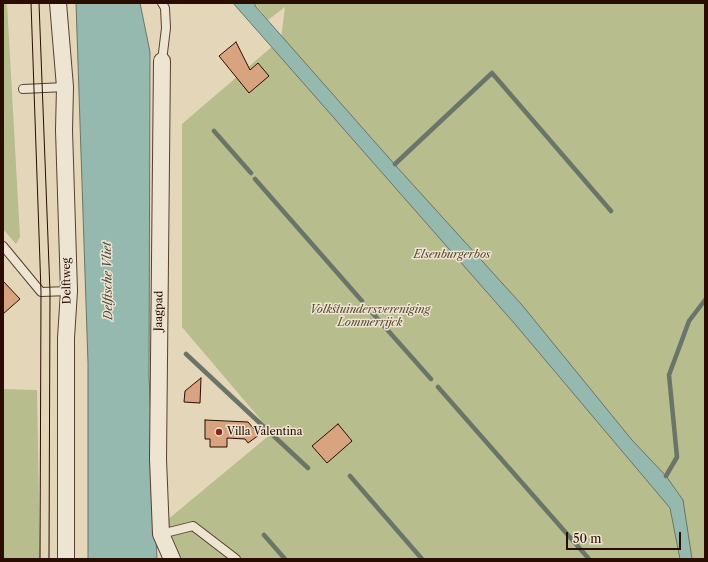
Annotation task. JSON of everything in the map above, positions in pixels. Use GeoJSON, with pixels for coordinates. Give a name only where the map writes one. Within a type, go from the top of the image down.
{"type":"FeatureCollection","features":[{"type":"Feature","properties":{"kind":"street","name":"Delftweg"},"geometry":{"type":"LineString","coordinates":[[58,3],[65,86],[64,130],[69,291],[66,345],[66,559]]}},
{"type":"Feature","properties":{"kind":"street","name":"Jaagpad"},"geometry":{"type":"LineString","coordinates":[[162,61],[158,459],[161,534],[172,559]]}},
{"type":"Feature","properties":{"kind":"lane"},"geometry":{"type":"LineString","coordinates":[[162,3],[165,8],[166,28],[162,61]]}},
{"type":"Feature","properties":{"kind":"lane"},"geometry":{"type":"LineString","coordinates":[[23,89],[65,86]]}},
{"type":"Feature","properties":{"kind":"lane"},"geometry":{"type":"LineString","coordinates":[[3,246],[41,292],[69,291]]}},
{"type":"Feature","properties":{"kind":"lane"},"geometry":{"type":"LineString","coordinates":[[161,534],[193,526],[236,559]]}},
{"type":"Feature","properties":{"kind":"green space"},"geometry":{"type":"Polygon","coordinates":[[[3,3],[7,3],[20,237],[16,244],[3,229],[3,3]]]}},
{"type":"Feature","properties":{"kind":"green space","name":"Elsenburgerbos"},"geometry":{"type":"Polygon","coordinates":[[[254,3],[705,3],[705,559],[179,559],[166,521],[272,433],[182,327],[182,124],[281,39],[285,7],[268,20],[254,3]]]}},
{"type":"Feature","properties":{"kind":"green space"},"geometry":{"type":"Polygon","coordinates":[[[3,389],[37,390],[40,559],[3,559],[3,389]]]}},
{"type":"Feature","properties":{"kind":"water","name":"Delftsche Vliet"},"geometry":{"type":"Polygon","coordinates":[[[76,3],[140,3],[150,52],[149,376],[157,559],[88,559],[88,363],[76,3]]]}},
{"type":"Feature","properties":{"kind":"water"},"geometry":{"type":"Polygon","coordinates":[[[233,3],[254,3],[396,166],[522,305],[632,440],[666,476],[683,500],[692,559],[680,559],[670,508],[514,323],[233,3]]]}},
{"type":"Feature","properties":{"kind":"building"},"geometry":{"type":"Polygon","coordinates":[[[236,42],[250,70],[258,63],[269,76],[249,93],[219,56],[236,42]]]}},
{"type":"Feature","properties":{"kind":"building"},"geometry":{"type":"Polygon","coordinates":[[[3,281],[20,299],[3,314],[3,281]]]}},
{"type":"Feature","properties":{"kind":"building"},"geometry":{"type":"Polygon","coordinates":[[[201,378],[200,403],[184,402],[185,391],[201,378]]]}},
{"type":"Feature","properties":{"kind":"building","name":"Villa Valentina"},"geometry":{"type":"Polygon","coordinates":[[[205,420],[248,422],[259,435],[248,443],[245,439],[227,438],[227,447],[210,447],[210,439],[205,439],[205,420]]]}},
{"type":"Feature","properties":{"kind":"building"},"geometry":{"type":"Polygon","coordinates":[[[338,424],[352,441],[327,463],[312,446],[338,424]]]}},
{"type":"Feature","properties":{"kind":"waterway"},"geometry":{"type":"LineString","coordinates":[[395,164],[492,73],[611,211]]}},
{"type":"Feature","properties":{"kind":"waterway"},"geometry":{"type":"LineString","coordinates":[[214,131],[251,173]]}},
{"type":"Feature","properties":{"kind":"waterway"},"geometry":{"type":"LineString","coordinates":[[255,179],[362,301]]}},
{"type":"Feature","properties":{"kind":"waterway"},"geometry":{"type":"LineString","coordinates":[[666,476],[677,457],[669,375],[689,321],[705,300]]}},
{"type":"Feature","properties":{"kind":"waterway"},"geometry":{"type":"LineString","coordinates":[[368,308],[431,379]]}},
{"type":"Feature","properties":{"kind":"waterway"},"geometry":{"type":"LineString","coordinates":[[186,354],[308,468]]}},
{"type":"Feature","properties":{"kind":"waterway"},"geometry":{"type":"LineString","coordinates":[[438,387],[589,559]]}},
{"type":"Feature","properties":{"kind":"waterway"},"geometry":{"type":"LineString","coordinates":[[350,476],[422,559]]}},
{"type":"Feature","properties":{"kind":"waterway"},"geometry":{"type":"LineString","coordinates":[[264,535],[285,559]]}},
{"type":"Feature","properties":{"kind":"tram line"},"geometry":{"type":"LineString","coordinates":[[31,3],[41,292],[40,559]]}},
{"type":"Feature","properties":{"kind":"tram line"},"geometry":{"type":"LineString","coordinates":[[39,3],[50,292],[49,559]]}},
{"type":"Feature","properties":{"kind":"place","name":"Villa Valentina"},"geometry":{"type":"Point","coordinates":[219,432]}},
{"type":"Feature","properties":{"kind":"park label","name":"Volkstuindersvereniging Lommerrijck"},"geometry":{"type":"Point","coordinates":[370,316]}}]}
